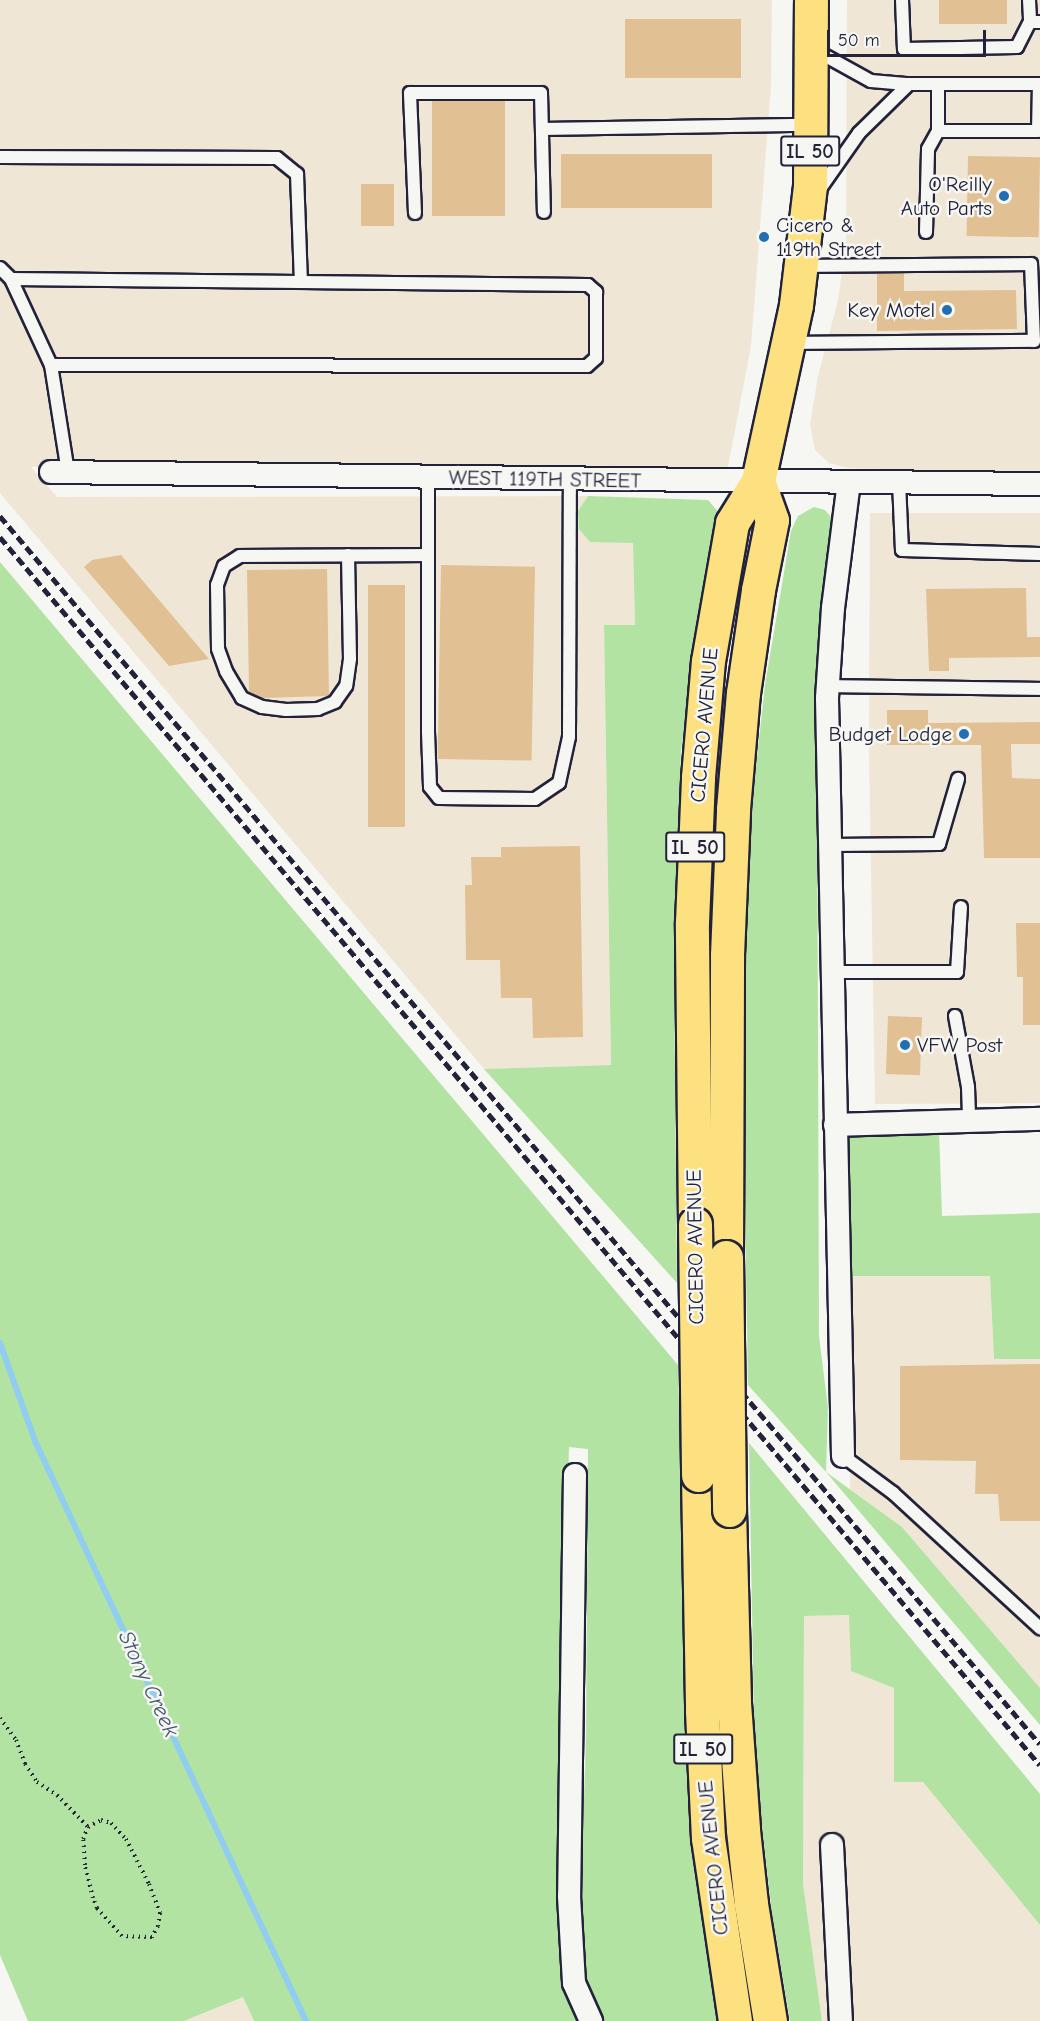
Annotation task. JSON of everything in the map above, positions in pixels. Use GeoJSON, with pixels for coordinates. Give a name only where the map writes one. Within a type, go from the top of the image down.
{"type":"FeatureCollection","features":[{"type":"Feature","properties":{"kind":"main road","name":"CICERO AVENUE"},"geometry":{"type":"LineString","coordinates":[[735,2021],[708,1838],[702,1711],[692,922],[698,777],[708,661],[732,523],[758,481],[788,343],[801,266],[807,207],[811,125],[811,0]]}},
{"type":"Feature","properties":{"kind":"main road","name":"CICERO AVENUE"},"geometry":{"type":"LineString","coordinates":[[758,481],[772,520],[758,590],[743,693],[733,809],[727,955],[726,1257],[734,1703],[751,1904],[770,2021]]}},
{"type":"Feature","properties":{"kind":"street","name":"WEST 119TH STREET"},"geometry":{"type":"LineString","coordinates":[[60,472],[1040,484]]}},
{"type":"Feature","properties":{"kind":"street"},"geometry":{"type":"LineString","coordinates":[[843,1456],[828,686],[833,608],[849,482]]}},
{"type":"Feature","properties":{"kind":"street"},"geometry":{"type":"LineString","coordinates":[[835,1125],[1040,1119]]}},
{"type":"Feature","properties":{"kind":"street"},"geometry":{"type":"LineString","coordinates":[[575,1475],[569,1896],[574,1983],[591,2021]]}},
{"type":"Feature","properties":{"kind":"street"},"geometry":{"type":"LineString","coordinates":[[832,1845],[841,2021]]}},
{"type":"Feature","properties":{"kind":"lane"},"geometry":{"type":"LineString","coordinates":[[902,0],[904,49],[1017,47],[1035,22],[1029,0]]}},
{"type":"Feature","properties":{"kind":"lane"},"geometry":{"type":"LineString","coordinates":[[812,48],[871,81],[909,84],[1039,84],[1038,131],[938,131]]}},
{"type":"Feature","properties":{"kind":"lane"},"geometry":{"type":"LineString","coordinates":[[807,207],[859,133],[909,84]]}},
{"type":"Feature","properties":{"kind":"lane"},"geometry":{"type":"LineString","coordinates":[[926,232],[928,149],[938,131],[938,84]]}},
{"type":"Feature","properties":{"kind":"lane"},"geometry":{"type":"LineString","coordinates":[[415,213],[410,93],[541,93],[544,212]]}},
{"type":"Feature","properties":{"kind":"lane"},"geometry":{"type":"LineString","coordinates":[[542,129],[811,125]]}},
{"type":"Feature","properties":{"kind":"lane"},"geometry":{"type":"LineString","coordinates":[[0,157],[277,158],[297,174],[301,282]]}},
{"type":"Feature","properties":{"kind":"lane"},"geometry":{"type":"LineString","coordinates":[[788,343],[1035,341],[1031,264],[801,266]]}},
{"type":"Feature","properties":{"kind":"lane"},"geometry":{"type":"LineString","coordinates":[[0,268],[11,279],[51,365],[60,472]]}},
{"type":"Feature","properties":{"kind":"lane"},"geometry":{"type":"LineString","coordinates":[[11,279],[588,285],[596,292],[596,358],[587,366],[51,365]]}},
{"type":"Feature","properties":{"kind":"lane"},"geometry":{"type":"LineString","coordinates":[[428,477],[430,787],[439,798],[535,799],[559,783],[568,737],[570,479]]}},
{"type":"Feature","properties":{"kind":"lane"},"geometry":{"type":"LineString","coordinates":[[899,482],[902,550],[1040,554]]}},
{"type":"Feature","properties":{"kind":"lane"},"geometry":{"type":"LineString","coordinates":[[348,555],[350,659],[346,686],[335,702],[318,709],[286,710],[262,707],[242,698],[226,671],[218,649],[217,585],[224,566],[240,556],[348,555],[428,555]]}},
{"type":"Feature","properties":{"kind":"lane"},"geometry":{"type":"LineString","coordinates":[[828,686],[1040,689]]}},
{"type":"Feature","properties":{"kind":"lane"},"geometry":{"type":"LineString","coordinates":[[830,845],[939,844],[958,779]]}},
{"type":"Feature","properties":{"kind":"lane"},"geometry":{"type":"LineString","coordinates":[[832,972],[957,972],[961,907]]}},
{"type":"Feature","properties":{"kind":"lane"},"geometry":{"type":"LineString","coordinates":[[955,1016],[968,1087],[969,1121]]}},
{"type":"Feature","properties":{"kind":"lane"},"geometry":{"type":"LineString","coordinates":[[843,1456],[893,1493],[1040,1628]]}},
{"type":"Feature","properties":{"kind":"path"},"geometry":{"type":"LineString","coordinates":[[0,1719],[16,1740],[25,1764],[37,1782],[57,1795],[88,1827]]}},
{"type":"Feature","properties":{"kind":"path"},"geometry":{"type":"LineString","coordinates":[[101,1820],[111,1823],[126,1839],[149,1884],[160,1913],[158,1926],[152,1936],[122,1936],[98,1908],[85,1865],[82,1839],[88,1827],[101,1820]]}},
{"type":"Feature","properties":{"kind":"shaded area"},"geometry":{"type":"Polygon","coordinates":[[[0,0],[772,0],[771,85],[751,346],[728,467],[31,467],[57,497],[588,496],[578,511],[579,529],[633,542],[635,625],[604,625],[611,1065],[484,1069],[0,493],[0,0]]]}},
{"type":"Feature","properties":{"kind":"shaded area"},"geometry":{"type":"Polygon","coordinates":[[[847,0],[1040,0],[1040,474],[847,468],[829,463],[815,450],[810,424],[818,376],[838,300],[846,244],[847,0]]]}},
{"type":"Feature","properties":{"kind":"shaded area"},"geometry":{"type":"Polygon","coordinates":[[[870,513],[1040,513],[1040,1103],[875,1104],[869,750],[870,513]]]}},
{"type":"Feature","properties":{"kind":"shaded area"},"geometry":{"type":"Polygon","coordinates":[[[852,1276],[990,1276],[994,1359],[1040,1359],[1040,1688],[902,1527],[850,1489],[852,1276]]]}},
{"type":"Feature","properties":{"kind":"shaded area"},"geometry":{"type":"Polygon","coordinates":[[[850,1615],[852,1671],[894,1688],[894,1782],[923,1782],[1040,1925],[1040,2021],[822,2021],[803,1884],[804,1616],[850,1615]]]}},
{"type":"Feature","properties":{"kind":"shaded area"},"geometry":{"type":"Polygon","coordinates":[[[243,1997],[254,2021],[184,2021],[243,1997]]]}},
{"type":"Feature","properties":{"kind":"green space"},"geometry":{"type":"Polygon","coordinates":[[[588,496],[708,500],[719,513],[681,750],[674,959],[677,1283],[484,1069],[611,1065],[604,625],[635,625],[633,543],[590,542],[579,529],[578,511],[588,496]]]}},
{"type":"Feature","properties":{"kind":"green space"},"geometry":{"type":"Polygon","coordinates":[[[814,507],[825,510],[834,521],[817,754],[819,1336],[828,1408],[826,1472],[748,1385],[742,1032],[746,902],[754,786],[765,685],[791,531],[798,516],[814,507]]]}},
{"type":"Feature","properties":{"kind":"green space"},"geometry":{"type":"Polygon","coordinates":[[[0,562],[678,1365],[690,1811],[722,2021],[598,2021],[585,1989],[579,1950],[586,1739],[588,1449],[569,1447],[559,1799],[563,1985],[577,2021],[254,2021],[243,1997],[184,2021],[28,2021],[0,1955],[0,562]]]}},
{"type":"Feature","properties":{"kind":"green space"},"geometry":{"type":"Polygon","coordinates":[[[939,1131],[942,1216],[1040,1213],[1040,1359],[994,1359],[990,1276],[852,1276],[847,1133],[939,1131]]]}},
{"type":"Feature","properties":{"kind":"green space"},"geometry":{"type":"Polygon","coordinates":[[[749,1443],[1040,1794],[1040,1925],[923,1782],[894,1782],[894,1688],[851,1671],[849,1615],[804,1616],[803,1884],[822,2021],[790,2021],[772,1913],[761,1818],[754,1720],[749,1443]]]}},
{"type":"Feature","properties":{"kind":"green space"},"geometry":{"type":"Polygon","coordinates":[[[826,1472],[902,1527],[1040,1688],[1040,1725],[826,1472]]]}},
{"type":"Feature","properties":{"kind":"building"},"geometry":{"type":"Polygon","coordinates":[[[939,0],[1007,0],[1007,24],[939,24],[939,0]]]}},
{"type":"Feature","properties":{"kind":"building"},"geometry":{"type":"Polygon","coordinates":[[[625,19],[741,19],[741,78],[625,78],[625,19]]]}},
{"type":"Feature","properties":{"kind":"building"},"geometry":{"type":"Polygon","coordinates":[[[432,101],[505,101],[505,216],[432,216],[432,101]]]}},
{"type":"Feature","properties":{"kind":"building"},"geometry":{"type":"Polygon","coordinates":[[[561,154],[712,154],[712,208],[561,208],[561,154]]]}},
{"type":"Feature","properties":{"kind":"building","name":"O'Reilly Auto Parts"},"geometry":{"type":"Polygon","coordinates":[[[968,156],[1040,157],[1039,237],[967,236],[968,156]]]}},
{"type":"Feature","properties":{"kind":"building"},"geometry":{"type":"Polygon","coordinates":[[[361,184],[394,184],[394,226],[361,226],[361,184]]]}},
{"type":"Feature","properties":{"kind":"building","name":"Key Motel"},"geometry":{"type":"Polygon","coordinates":[[[904,273],[904,291],[1016,290],[1017,329],[877,331],[877,274],[904,273]]]}},
{"type":"Feature","properties":{"kind":"building"},"geometry":{"type":"Polygon","coordinates":[[[121,555],[209,659],[169,666],[84,567],[92,560],[121,555]]]}},
{"type":"Feature","properties":{"kind":"building"},"geometry":{"type":"Polygon","coordinates":[[[441,565],[535,567],[532,761],[438,759],[441,565]]]}},
{"type":"Feature","properties":{"kind":"building"},"geometry":{"type":"Polygon","coordinates":[[[327,569],[329,696],[262,698],[249,692],[247,570],[327,569]]]}},
{"type":"Feature","properties":{"kind":"building"},"geometry":{"type":"Polygon","coordinates":[[[368,585],[405,585],[405,827],[368,827],[368,585]]]}},
{"type":"Feature","properties":{"kind":"building"},"geometry":{"type":"Polygon","coordinates":[[[1026,588],[1027,637],[1040,637],[1040,657],[949,658],[949,671],[929,671],[926,589],[1026,588]]]}},
{"type":"Feature","properties":{"kind":"building"},"geometry":{"type":"Polygon","coordinates":[[[887,710],[928,710],[928,723],[1040,722],[1040,744],[1011,744],[1012,778],[1040,779],[1040,858],[984,858],[981,745],[887,745],[887,710]]]}},
{"type":"Feature","properties":{"kind":"building"},"geometry":{"type":"Polygon","coordinates":[[[580,846],[583,1037],[533,1038],[532,998],[501,998],[500,960],[466,960],[465,885],[472,885],[471,857],[501,857],[501,847],[580,846]]]}},
{"type":"Feature","properties":{"kind":"building"},"geometry":{"type":"Polygon","coordinates":[[[1016,923],[1040,923],[1040,1025],[1023,1025],[1023,977],[1017,977],[1016,923]]]}},
{"type":"Feature","properties":{"kind":"building","name":"VFW Post"},"geometry":{"type":"Polygon","coordinates":[[[888,1016],[922,1017],[920,1075],[886,1074],[888,1016]]]}},
{"type":"Feature","properties":{"kind":"building"},"geometry":{"type":"Polygon","coordinates":[[[1040,1364],[1040,1521],[1000,1521],[998,1494],[975,1494],[976,1461],[900,1460],[900,1366],[1040,1364]]]}},
{"type":"Feature","properties":{"kind":"waterway","name":"Stony Creek"},"geometry":{"type":"LineString","coordinates":[[0,1343],[35,1441],[306,2021]]}},
{"type":"Feature","properties":{"kind":"railway"},"geometry":{"type":"LineString","coordinates":[[0,516],[1040,1744]]}},
{"type":"Feature","properties":{"kind":"railway"},"geometry":{"type":"LineString","coordinates":[[0,537],[1040,1765]]}},
{"type":"Feature","properties":{"kind":"place","name":"O'Reilly Auto Parts"},"geometry":{"type":"Point","coordinates":[1004,196]}},
{"type":"Feature","properties":{"kind":"place","name":"Cicero & 119th Street"},"geometry":{"type":"Point","coordinates":[764,237]}},
{"type":"Feature","properties":{"kind":"place","name":"Key Motel"},"geometry":{"type":"Point","coordinates":[947,310]}},
{"type":"Feature","properties":{"kind":"place","name":"Budget Lodge"},"geometry":{"type":"Point","coordinates":[964,734]}},
{"type":"Feature","properties":{"kind":"place","name":"VFW Post"},"geometry":{"type":"Point","coordinates":[905,1045]}}]}
